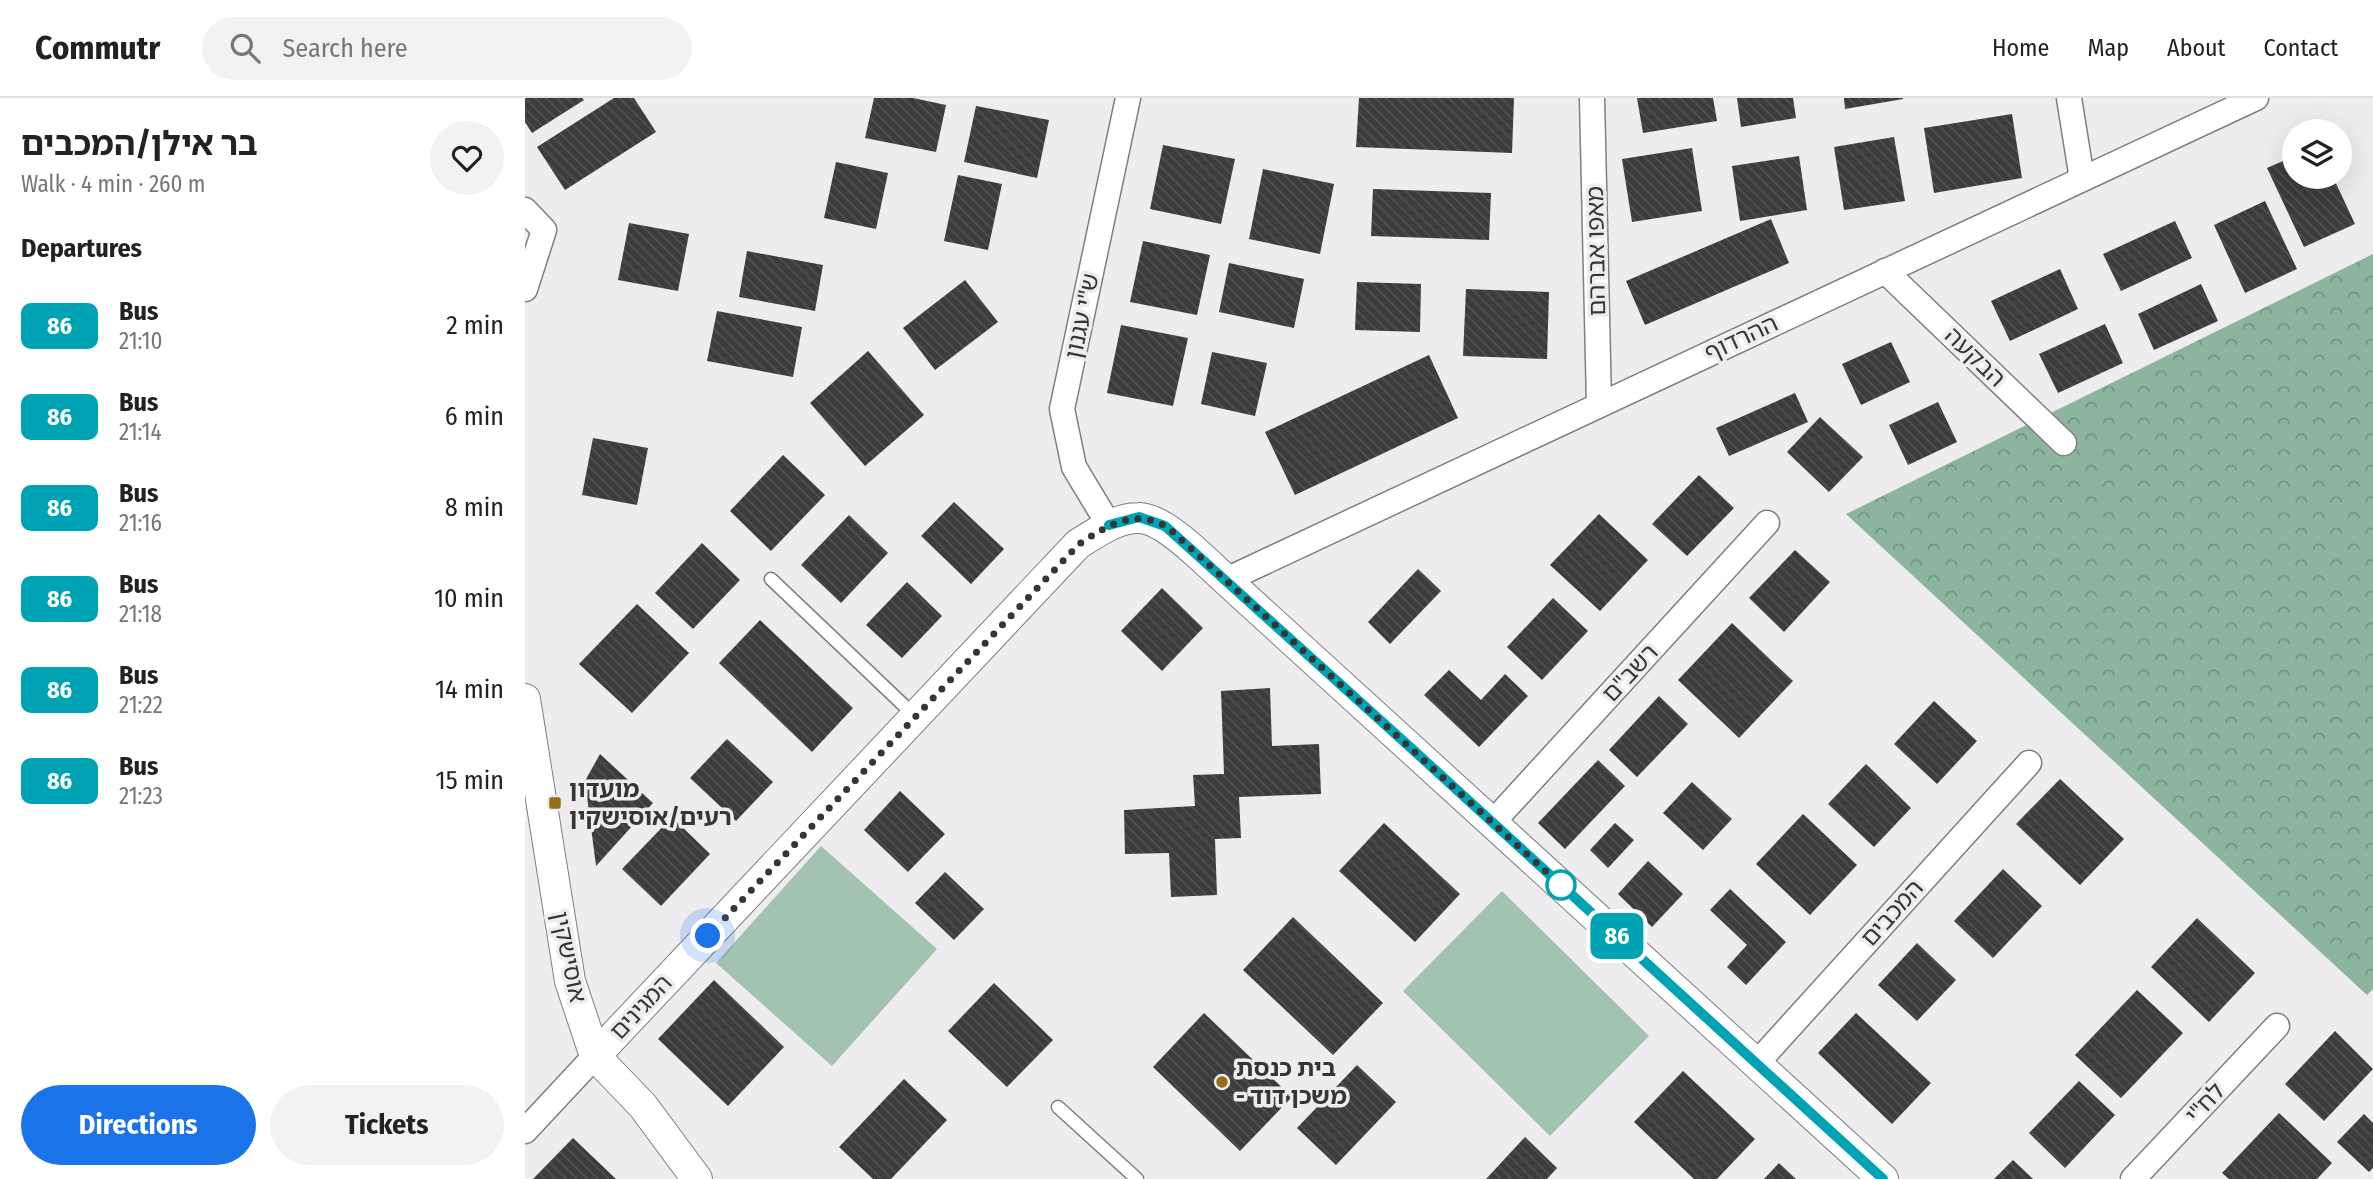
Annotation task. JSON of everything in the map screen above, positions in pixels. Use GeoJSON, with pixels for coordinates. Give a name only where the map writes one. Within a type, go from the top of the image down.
{"type":"FeatureCollection","features":[{"type":"Feature","properties":{"kind":"street","name":"ש\"י עגנון"},"geometry":{"type":"LineString","coordinates":[[1109,525],[1074,467],[1062,409],[1128,98]]}},
{"type":"Feature","properties":{"kind":"street","name":"מאפו אברהם"},"geometry":{"type":"LineString","coordinates":[[1592,98],[1599,404]]}},
{"type":"Feature","properties":{"kind":"street"},"geometry":{"type":"LineString","coordinates":[[2069,98],[2082,179]]}},
{"type":"Feature","properties":{"kind":"street","name":"ההרדוף"},"geometry":{"type":"LineString","coordinates":[[1226,580],[2256,98]]}},
{"type":"Feature","properties":{"kind":"street"},"geometry":{"type":"LineString","coordinates":[[525,210],[544,230],[525,289]]}},
{"type":"Feature","properties":{"kind":"street","name":"הבקעה"},"geometry":{"type":"LineString","coordinates":[[1885,271],[2064,443]]}},
{"type":"Feature","properties":{"kind":"street"},"geometry":{"type":"LineString","coordinates":[[1109,525],[1139,517],[1165,526],[1883,1179]]}},
{"type":"Feature","properties":{"kind":"street","name":"רשב\"ם"},"geometry":{"type":"LineString","coordinates":[[1493,822],[1767,523]]}},
{"type":"Feature","properties":{"kind":"street","name":"המגינים"},"geometry":{"type":"LineString","coordinates":[[525,1131],[1079,544],[1109,525]]}},
{"type":"Feature","properties":{"kind":"street","name":"אוסישקין"},"geometry":{"type":"LineString","coordinates":[[525,699],[570,981],[595,1056],[643,1106],[697,1179]]}},
{"type":"Feature","properties":{"kind":"street","name":"המכבים"},"geometry":{"type":"LineString","coordinates":[[1756,1064],[2029,763]]}},
{"type":"Feature","properties":{"kind":"street","name":"לח\"י"},"geometry":{"type":"LineString","coordinates":[[2133,1179],[2277,1026]]}},
{"type":"Feature","properties":{"kind":"lane"},"geometry":{"type":"LineString","coordinates":[[771,579],[915,717]]}},
{"type":"Feature","properties":{"kind":"lane"},"geometry":{"type":"LineString","coordinates":[[1058,1107],[1137,1179]]}},
{"type":"Feature","properties":{"kind":"green space"},"geometry":{"type":"Polygon","coordinates":[[[2373,254],[2373,989],[2367,995],[1846,514],[2373,254]]]}},
{"type":"Feature","properties":{"kind":"green space"},"geometry":{"type":"Polygon","coordinates":[[[821,846],[937,949],[832,1066],[716,963],[821,846]]]}},
{"type":"Feature","properties":{"kind":"green space"},"geometry":{"type":"Polygon","coordinates":[[[1502,891],[1649,1036],[1550,1136],[1403,991],[1502,891]]]}},
{"type":"Feature","properties":{"kind":"building"},"geometry":{"type":"Polygon","coordinates":[[[525,98],[584,100],[532,133],[525,122],[525,98]]]}},
{"type":"Feature","properties":{"kind":"building"},"geometry":{"type":"Polygon","coordinates":[[[614,98],[634,98],[656,132],[565,190],[537,147],[614,98]]]}},
{"type":"Feature","properties":{"kind":"building"},"geometry":{"type":"Polygon","coordinates":[[[874,98],[913,98],[946,105],[936,152],[865,138],[874,98]]]}},
{"type":"Feature","properties":{"kind":"building"},"geometry":{"type":"Polygon","coordinates":[[[1359,98],[1514,98],[1512,153],[1356,147],[1359,98]]]}},
{"type":"Feature","properties":{"kind":"building"},"geometry":{"type":"Polygon","coordinates":[[[1637,98],[1713,98],[1717,121],[1643,133],[1637,98]]]}},
{"type":"Feature","properties":{"kind":"building"},"geometry":{"type":"Polygon","coordinates":[[[1737,98],[1793,98],[1796,118],[1741,127],[1737,98]]]}},
{"type":"Feature","properties":{"kind":"building"},"geometry":{"type":"Polygon","coordinates":[[[1844,98],[1903,98],[1903,99],[1845,109],[1844,98]]]}},
{"type":"Feature","properties":{"kind":"building"},"geometry":{"type":"Polygon","coordinates":[[[976,106],[1049,120],[1037,178],[964,162],[976,106]]]}},
{"type":"Feature","properties":{"kind":"building"},"geometry":{"type":"Polygon","coordinates":[[[2012,114],[2022,178],[1934,193],[1924,128],[2012,114]]]}},
{"type":"Feature","properties":{"kind":"building"},"geometry":{"type":"Polygon","coordinates":[[[1894,137],[1905,201],[1844,210],[1834,147],[1894,137]]]}},
{"type":"Feature","properties":{"kind":"building"},"geometry":{"type":"Polygon","coordinates":[[[1163,145],[1235,159],[1221,224],[1150,209],[1163,145]]]}},
{"type":"Feature","properties":{"kind":"building"},"geometry":{"type":"Polygon","coordinates":[[[1692,148],[1702,211],[1632,222],[1622,159],[1692,148]]]}},
{"type":"Feature","properties":{"kind":"building"},"geometry":{"type":"Polygon","coordinates":[[[1799,156],[1807,210],[1740,221],[1732,166],[1799,156]]]}},
{"type":"Feature","properties":{"kind":"building"},"geometry":{"type":"Polygon","coordinates":[[[2282,161],[2282,189],[2339,189],[2355,224],[2304,247],[2267,168],[2282,161]]]}},
{"type":"Feature","properties":{"kind":"building"},"geometry":{"type":"Polygon","coordinates":[[[836,162],[888,173],[876,229],[824,218],[836,162]]]}},
{"type":"Feature","properties":{"kind":"building"},"geometry":{"type":"Polygon","coordinates":[[[1263,169],[1334,184],[1320,254],[1249,239],[1263,169]]]}},
{"type":"Feature","properties":{"kind":"building"},"geometry":{"type":"Polygon","coordinates":[[[958,175],[1002,184],[988,250],[944,241],[958,175]]]}},
{"type":"Feature","properties":{"kind":"building"},"geometry":{"type":"Polygon","coordinates":[[[1373,189],[1491,193],[1489,240],[1371,236],[1373,189]]]}},
{"type":"Feature","properties":{"kind":"building"},"geometry":{"type":"Polygon","coordinates":[[[2265,201],[2297,269],[2245,293],[2214,225],[2265,201]]]}},
{"type":"Feature","properties":{"kind":"building"},"geometry":{"type":"Polygon","coordinates":[[[1771,219],[1789,263],[1645,325],[1626,281],[1771,219]]]}},
{"type":"Feature","properties":{"kind":"building"},"geometry":{"type":"Polygon","coordinates":[[[2175,221],[2192,258],[2121,291],[2103,254],[2175,221]]]}},
{"type":"Feature","properties":{"kind":"building"},"geometry":{"type":"Polygon","coordinates":[[[629,223],[689,234],[678,291],[618,280],[629,223]]]}},
{"type":"Feature","properties":{"kind":"building"},"geometry":{"type":"Polygon","coordinates":[[[1143,241],[1210,255],[1197,315],[1130,302],[1143,241]]]}},
{"type":"Feature","properties":{"kind":"building"},"geometry":{"type":"Polygon","coordinates":[[[747,251],[823,265],[815,311],[739,297],[747,251]]]}},
{"type":"Feature","properties":{"kind":"building"},"geometry":{"type":"Polygon","coordinates":[[[1229,263],[1304,279],[1294,328],[1219,312],[1229,263]]]}},
{"type":"Feature","properties":{"kind":"building"},"geometry":{"type":"Polygon","coordinates":[[[2060,269],[2078,309],[2010,341],[1991,301],[2060,269]]]}},
{"type":"Feature","properties":{"kind":"building"},"geometry":{"type":"Polygon","coordinates":[[[965,280],[998,322],[935,370],[903,328],[965,280]]]}},
{"type":"Feature","properties":{"kind":"building"},"geometry":{"type":"Polygon","coordinates":[[[1357,282],[1421,284],[1420,332],[1355,330],[1357,282]]]}},
{"type":"Feature","properties":{"kind":"building"},"geometry":{"type":"Polygon","coordinates":[[[2201,284],[2218,321],[2154,350],[2138,314],[2201,284]]]}},
{"type":"Feature","properties":{"kind":"building"},"geometry":{"type":"Polygon","coordinates":[[[1466,289],[1549,292],[1547,359],[1463,356],[1466,289]]]}},
{"type":"Feature","properties":{"kind":"building"},"geometry":{"type":"Polygon","coordinates":[[[717,311],[802,327],[793,377],[707,361],[717,311]]]}},
{"type":"Feature","properties":{"kind":"building"},"geometry":{"type":"Polygon","coordinates":[[[2105,324],[2123,363],[2058,393],[2039,354],[2105,324]]]}},
{"type":"Feature","properties":{"kind":"building"},"geometry":{"type":"Polygon","coordinates":[[[1121,325],[1188,338],[1173,406],[1107,393],[1121,325]]]}},
{"type":"Feature","properties":{"kind":"building"},"geometry":{"type":"Polygon","coordinates":[[[1891,342],[1910,382],[1861,405],[1842,364],[1891,342]]]}},
{"type":"Feature","properties":{"kind":"building"},"geometry":{"type":"Polygon","coordinates":[[[868,351],[924,415],[865,466],[810,403],[868,351]]]}},
{"type":"Feature","properties":{"kind":"building"},"geometry":{"type":"Polygon","coordinates":[[[1212,352],[1267,363],[1255,416],[1201,404],[1212,352]]]}},
{"type":"Feature","properties":{"kind":"building"},"geometry":{"type":"Polygon","coordinates":[[[1429,355],[1458,418],[1295,495],[1265,432],[1429,355]]]}},
{"type":"Feature","properties":{"kind":"building"},"geometry":{"type":"Polygon","coordinates":[[[1795,393],[1808,422],[1729,456],[1716,428],[1795,393]]]}},
{"type":"Feature","properties":{"kind":"building"},"geometry":{"type":"Polygon","coordinates":[[[1938,402],[1957,442],[1908,465],[1889,425],[1938,402]]]}},
{"type":"Feature","properties":{"kind":"building"},"geometry":{"type":"Polygon","coordinates":[[[1820,417],[1863,457],[1829,492],[1787,452],[1820,417]]]}},
{"type":"Feature","properties":{"kind":"building"},"geometry":{"type":"Polygon","coordinates":[[[593,438],[648,448],[637,505],[582,495],[593,438]]]}},
{"type":"Feature","properties":{"kind":"building"},"geometry":{"type":"Polygon","coordinates":[[[783,455],[825,495],[771,551],[730,511],[783,455]]]}},
{"type":"Feature","properties":{"kind":"building"},"geometry":{"type":"Polygon","coordinates":[[[1699,475],[1734,508],[1687,556],[1652,524],[1699,475]]]}},
{"type":"Feature","properties":{"kind":"building"},"geometry":{"type":"Polygon","coordinates":[[[954,502],[1004,549],[971,584],[921,536],[954,502]]]}},
{"type":"Feature","properties":{"kind":"building"},"geometry":{"type":"Polygon","coordinates":[[[1599,514],[1648,560],[1600,611],[1550,565],[1599,514]]]}},
{"type":"Feature","properties":{"kind":"building"},"geometry":{"type":"Polygon","coordinates":[[[849,515],[888,553],[841,603],[801,565],[849,515]]]}},
{"type":"Feature","properties":{"kind":"building"},"geometry":{"type":"Polygon","coordinates":[[[702,543],[740,580],[693,629],[655,593],[702,543]]]}},
{"type":"Feature","properties":{"kind":"building"},"geometry":{"type":"Polygon","coordinates":[[[1795,550],[1830,582],[1784,632],[1749,598],[1795,550]]]}},
{"type":"Feature","properties":{"kind":"building"},"geometry":{"type":"Polygon","coordinates":[[[1418,569],[1441,591],[1390,644],[1368,622],[1418,569]]]}},
{"type":"Feature","properties":{"kind":"building"},"geometry":{"type":"Polygon","coordinates":[[[907,582],[942,616],[902,658],[866,625],[907,582]]]}},
{"type":"Feature","properties":{"kind":"building"},"geometry":{"type":"Polygon","coordinates":[[[1162,588],[1203,628],[1162,671],[1121,631],[1162,588]]]}},
{"type":"Feature","properties":{"kind":"building"},"geometry":{"type":"Polygon","coordinates":[[[1553,598],[1588,631],[1542,680],[1507,647],[1553,598]]]}},
{"type":"Feature","properties":{"kind":"building"},"geometry":{"type":"Polygon","coordinates":[[[637,604],[689,653],[632,713],[579,664],[637,604]]]}},
{"type":"Feature","properties":{"kind":"building"},"geometry":{"type":"Polygon","coordinates":[[[760,620],[853,708],[812,752],[719,663],[760,620]]]}},
{"type":"Feature","properties":{"kind":"building"},"geometry":{"type":"Polygon","coordinates":[[[1732,623],[1793,681],[1739,738],[1678,680],[1732,623]]]}},
{"type":"Feature","properties":{"kind":"building"},"geometry":{"type":"Polygon","coordinates":[[[1449,670],[1481,700],[1505,674],[1528,696],[1479,747],[1424,695],[1449,670]]]}},
{"type":"Feature","properties":{"kind":"building"},"geometry":{"type":"Polygon","coordinates":[[[1270,688],[1272,746],[1319,744],[1321,794],[1239,797],[1241,838],[1215,839],[1217,895],[1171,897],[1169,853],[1125,854],[1124,810],[1195,806],[1193,775],[1224,774],[1221,691],[1270,688]]]}},
{"type":"Feature","properties":{"kind":"building"},"geometry":{"type":"Polygon","coordinates":[[[1659,696],[1688,724],[1637,777],[1609,750],[1659,696]]]}},
{"type":"Feature","properties":{"kind":"building"},"geometry":{"type":"Polygon","coordinates":[[[1934,701],[1977,741],[1937,784],[1894,744],[1934,701]]]}},
{"type":"Feature","properties":{"kind":"building"},"geometry":{"type":"Polygon","coordinates":[[[727,739],[773,782],[736,821],[690,778],[727,739]]]}},
{"type":"Feature","properties":{"kind":"building"},"geometry":{"type":"Polygon","coordinates":[[[600,754],[653,803],[596,866],[585,781],[600,754]]]}},
{"type":"Feature","properties":{"kind":"building"},"geometry":{"type":"Polygon","coordinates":[[[1598,760],[1625,786],[1565,849],[1538,823],[1598,760]]]}},
{"type":"Feature","properties":{"kind":"building"},"geometry":{"type":"Polygon","coordinates":[[[1866,764],[1911,808],[1874,847],[1828,804],[1866,764]]]}},
{"type":"Feature","properties":{"kind":"building"},"geometry":{"type":"Polygon","coordinates":[[[2060,779],[2124,839],[2080,885],[2016,824],[2060,779]]]}},
{"type":"Feature","properties":{"kind":"building"},"geometry":{"type":"Polygon","coordinates":[[[1692,782],[1732,819],[1703,850],[1663,813],[1692,782]]]}},
{"type":"Feature","properties":{"kind":"building"},"geometry":{"type":"Polygon","coordinates":[[[900,791],[945,834],[908,872],[864,830],[900,791]]]}},
{"type":"Feature","properties":{"kind":"building"},"geometry":{"type":"Polygon","coordinates":[[[1803,814],[1857,865],[1810,915],[1756,864],[1803,814]]]}},
{"type":"Feature","properties":{"kind":"building"},"geometry":{"type":"Polygon","coordinates":[[[672,817],[710,854],[661,906],[622,869],[672,817]]]}},
{"type":"Feature","properties":{"kind":"building"},"geometry":{"type":"Polygon","coordinates":[[[1384,823],[1460,894],[1415,942],[1339,871],[1384,823]]]}},
{"type":"Feature","properties":{"kind":"building"},"geometry":{"type":"Polygon","coordinates":[[[1615,823],[1634,840],[1608,868],[1590,850],[1615,823]]]}},
{"type":"Feature","properties":{"kind":"building"},"geometry":{"type":"Polygon","coordinates":[[[1648,861],[1683,894],[1652,927],[1618,894],[1648,861]]]}},
{"type":"Feature","properties":{"kind":"building"},"geometry":{"type":"Polygon","coordinates":[[[2003,869],[2042,906],[1993,958],[1954,921],[2003,869]]]}},
{"type":"Feature","properties":{"kind":"building"},"geometry":{"type":"Polygon","coordinates":[[[945,872],[984,909],[954,940],[915,903],[945,872]]]}},
{"type":"Feature","properties":{"kind":"building"},"geometry":{"type":"Polygon","coordinates":[[[1730,889],[1786,942],[1746,985],[1727,967],[1747,945],[1710,910],[1730,889]]]}},
{"type":"Feature","properties":{"kind":"building"},"geometry":{"type":"Polygon","coordinates":[[[1293,917],[1383,1003],[1333,1055],[1243,970],[1293,917]]]}},
{"type":"Feature","properties":{"kind":"building"},"geometry":{"type":"Polygon","coordinates":[[[2197,918],[2255,973],[2209,1022],[2151,967],[2197,918]]]}},
{"type":"Feature","properties":{"kind":"building"},"geometry":{"type":"Polygon","coordinates":[[[1917,943],[1956,980],[1917,1021],[1878,985],[1917,943]]]}},
{"type":"Feature","properties":{"kind":"building"},"geometry":{"type":"Polygon","coordinates":[[[714,980],[784,1047],[728,1106],[658,1039],[714,980]]]}},
{"type":"Feature","properties":{"kind":"building"},"geometry":{"type":"Polygon","coordinates":[[[994,983],[1053,1040],[1007,1087],[948,1031],[994,983]]]}},
{"type":"Feature","properties":{"kind":"building"},"geometry":{"type":"Polygon","coordinates":[[[2137,990],[2183,1033],[2121,1098],[2075,1055],[2137,990]]]}},
{"type":"Feature","properties":{"kind":"building","name":"בית כנסת - משכן דוד"},"geometry":{"type":"Polygon","coordinates":[[[1204,1013],[1292,1097],[1240,1151],[1153,1067],[1204,1013]]]}},
{"type":"Feature","properties":{"kind":"building"},"geometry":{"type":"Polygon","coordinates":[[[1856,1013],[1931,1083],[1892,1124],[1818,1053],[1856,1013]]]}},
{"type":"Feature","properties":{"kind":"building"},"geometry":{"type":"Polygon","coordinates":[[[2335,1031],[2373,1069],[2324,1121],[2285,1084],[2335,1031]]]}},
{"type":"Feature","properties":{"kind":"building"},"geometry":{"type":"Polygon","coordinates":[[[1357,1065],[1396,1102],[1336,1165],[1297,1128],[1357,1065]]]}},
{"type":"Feature","properties":{"kind":"building"},"geometry":{"type":"Polygon","coordinates":[[[1683,1071],[1755,1139],[1717,1179],[1694,1179],[1634,1122],[1683,1071]]]}},
{"type":"Feature","properties":{"kind":"building"},"geometry":{"type":"Polygon","coordinates":[[[904,1079],[947,1120],[891,1179],[873,1179],[839,1147],[904,1079]]]}},
{"type":"Feature","properties":{"kind":"building"},"geometry":{"type":"Polygon","coordinates":[[[2079,1081],[2115,1115],[2065,1168],[2029,1133],[2079,1081]]]}},
{"type":"Feature","properties":{"kind":"building"},"geometry":{"type":"Polygon","coordinates":[[[2279,1113],[2332,1163],[2317,1179],[2229,1179],[2222,1173],[2279,1113]]]}},
{"type":"Feature","properties":{"kind":"building"},"geometry":{"type":"Polygon","coordinates":[[[2364,1114],[2373,1123],[2373,1168],[2369,1172],[2337,1142],[2364,1114]]]}},
{"type":"Feature","properties":{"kind":"building"},"geometry":{"type":"Polygon","coordinates":[[[1525,1137],[1557,1168],[1547,1179],[1486,1179],[1525,1137]]]}},
{"type":"Feature","properties":{"kind":"building"},"geometry":{"type":"Polygon","coordinates":[[[573,1138],[616,1179],[533,1179],[573,1138]]]}},
{"type":"Feature","properties":{"kind":"building"},"geometry":{"type":"Polygon","coordinates":[[[2013,1160],[2033,1179],[1994,1179],[2013,1160]]]}},
{"type":"Feature","properties":{"kind":"building"},"geometry":{"type":"Polygon","coordinates":[[[1779,1163],[1796,1179],[1764,1179],[1779,1163]]]}},
{"type":"Feature","properties":{"kind":"bus line","name":"86"},"geometry":{"type":"LineString","coordinates":[[1109,525],[1139,517],[1165,526],[1883,1179]]}},
{"type":"Feature","properties":{"kind":"place","name":"מועדון רעים/אוסישקין"},"geometry":{"type":"Point","coordinates":[555,803]}},
{"type":"Feature","properties":{"kind":"place","name":"בית כנסת - משכן דוד"},"geometry":{"type":"Point","coordinates":[1222,1082]}},
{"type":"Feature","properties":{"kind":"route"},"geometry":{"type":"LineString","coordinates":[[708,936],[1079,544],[1109,525],[1139,517],[1165,526],[1186,544],[1561,885]]}}]}
